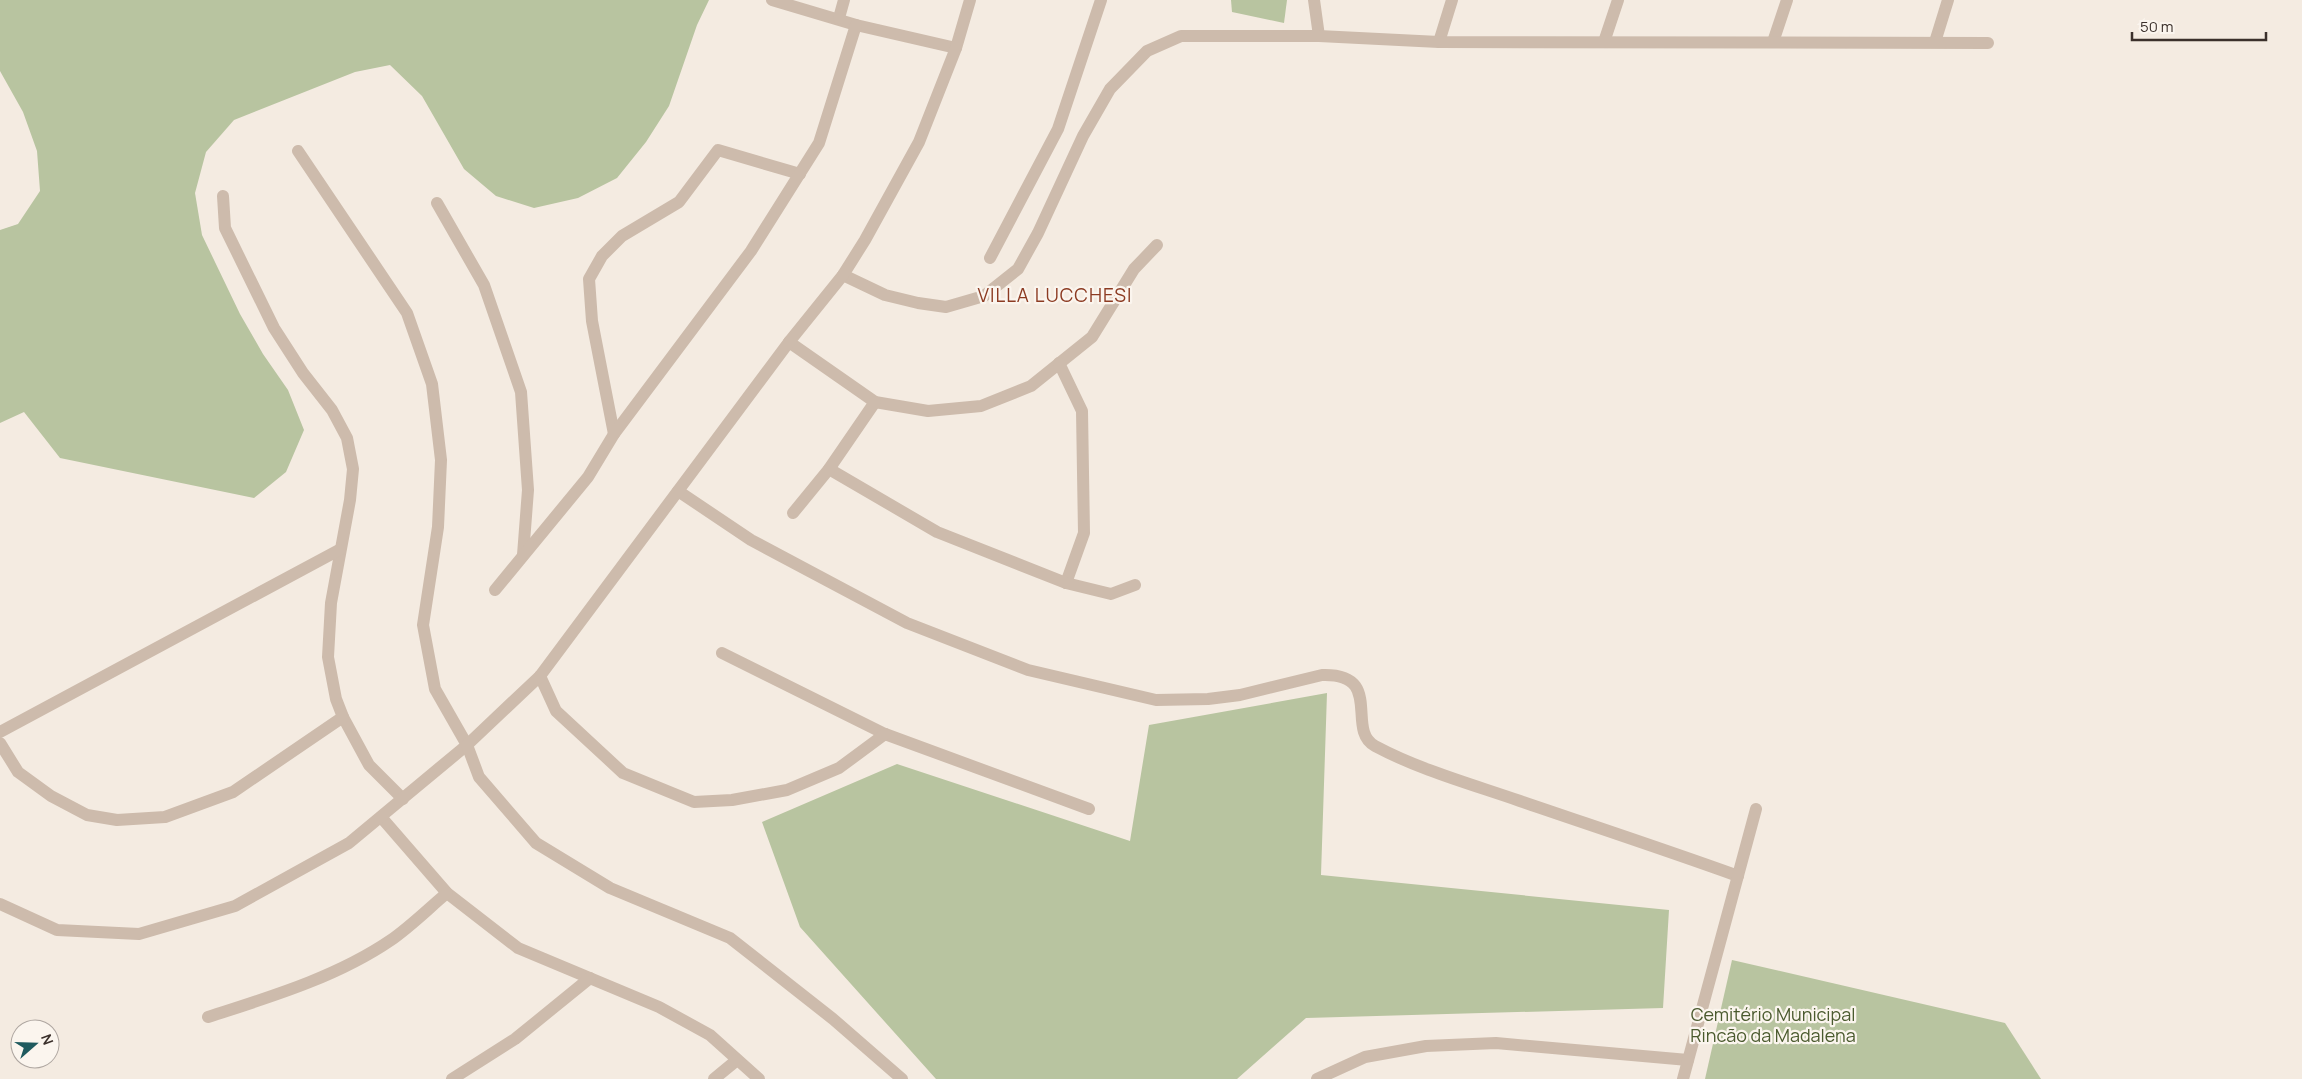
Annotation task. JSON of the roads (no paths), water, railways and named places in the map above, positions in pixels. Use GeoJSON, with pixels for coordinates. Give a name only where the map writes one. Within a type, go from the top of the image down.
{"type":"FeatureCollection","features":[{"type":"Feature","properties":{"kind":"street"},"geometry":{"type":"LineString","coordinates":[[772,0],[839,18],[856,25],[956,48]]}},
{"type":"Feature","properties":{"kind":"street"},"geometry":{"type":"LineString","coordinates":[[839,18],[844,0]]}},
{"type":"Feature","properties":{"kind":"street"},"geometry":{"type":"LineString","coordinates":[[0,904],[57,930],[139,934],[235,906],[349,843],[467,745],[540,676],[790,342],[843,275],[865,240],[919,142],[956,48],[970,0]]}},
{"type":"Feature","properties":{"kind":"street"},"geometry":{"type":"LineString","coordinates":[[990,258],[1058,129],[1101,0]]}},
{"type":"Feature","properties":{"kind":"street"},"geometry":{"type":"LineString","coordinates":[[1314,0],[1319,36]]}},
{"type":"Feature","properties":{"kind":"street"},"geometry":{"type":"LineString","coordinates":[[1439,42],[1452,0]]}},
{"type":"Feature","properties":{"kind":"street"},"geometry":{"type":"LineString","coordinates":[[1604,42],[1618,0]]}},
{"type":"Feature","properties":{"kind":"street"},"geometry":{"type":"LineString","coordinates":[[1773,42],[1787,0]]}},
{"type":"Feature","properties":{"kind":"street"},"geometry":{"type":"LineString","coordinates":[[1935,42],[1948,0]]}},
{"type":"Feature","properties":{"kind":"street"},"geometry":{"type":"LineString","coordinates":[[495,590],[588,477],[614,434],[751,251],[819,143],[856,25]]}},
{"type":"Feature","properties":{"kind":"street"},"geometry":{"type":"LineString","coordinates":[[843,275],[886,295],[918,303],[946,306],[984,296],[1018,269],[1038,232],[1083,136],[1110,89],[1147,52],[1181,36],[1319,36],[1439,42],[1988,42]]}},
{"type":"Feature","properties":{"kind":"street"},"geometry":{"type":"LineString","coordinates":[[614,434],[592,321],[589,279],[602,256],[622,236],[655,218],[678,202],[718,150],[800,174]]}},
{"type":"Feature","properties":{"kind":"street"},"geometry":{"type":"LineString","coordinates":[[298,151],[407,314],[432,384],[441,460],[438,527],[423,625],[435,689],[467,745],[479,777],[536,843],[610,888],[730,938],[834,1019],[902,1079]]}},
{"type":"Feature","properties":{"kind":"street"},"geometry":{"type":"LineString","coordinates":[[223,196],[225,228],[274,328],[303,373],[332,410],[347,438],[353,469],[350,500],[339,550],[331,603],[328,657],[336,700],[343,717],[369,766],[402,799]]}},
{"type":"Feature","properties":{"kind":"street"},"geometry":{"type":"LineString","coordinates":[[438,203],[484,285],[521,392],[528,490],[523,555]]}},
{"type":"Feature","properties":{"kind":"street"},"geometry":{"type":"LineString","coordinates":[[790,342],[875,402],[928,411],[981,406],[1031,386],[1092,337],[1134,269],[1156,245]]}},
{"type":"Feature","properties":{"kind":"street"},"geometry":{"type":"LineString","coordinates":[[1059,364],[1082,411],[1084,533],[1066,583]]}},
{"type":"Feature","properties":{"kind":"street"},"geometry":{"type":"LineString","coordinates":[[793,513],[829,468],[875,402]]}},
{"type":"Feature","properties":{"kind":"street"},"geometry":{"type":"LineString","coordinates":[[829,468],[937,532],[1066,583],[1111,594],[1136,585]]}},
{"type":"Feature","properties":{"kind":"street"},"geometry":{"type":"LineString","coordinates":[[678,491],[751,540],[907,623],[1028,670],[1156,700],[1208,699],[1240,695],[1322,674],[1334,674],[1344,678],[1360,694],[1363,732],[1374,745],[1439,774],[1738,876]]}},
{"type":"Feature","properties":{"kind":"street"},"geometry":{"type":"LineString","coordinates":[[0,732],[339,550]]}},
{"type":"Feature","properties":{"kind":"street"},"geometry":{"type":"LineString","coordinates":[[722,654],[885,734],[1090,810]]}},
{"type":"Feature","properties":{"kind":"street"},"geometry":{"type":"LineString","coordinates":[[540,676],[556,711],[622,773],[694,802],[732,800],[787,790],[839,768],[885,734]]}},
{"type":"Feature","properties":{"kind":"street"},"geometry":{"type":"LineString","coordinates":[[0,743],[18,772],[51,796],[87,815],[117,820],[156,818],[165,817],[233,792],[343,717]]}},
{"type":"Feature","properties":{"kind":"street"},"geometry":{"type":"LineString","coordinates":[[1683,1079],[1756,809]]}},
{"type":"Feature","properties":{"kind":"street"},"geometry":{"type":"LineString","coordinates":[[381,816],[447,893],[518,948],[659,1007],[710,1034],[759,1079]]}},
{"type":"Feature","properties":{"kind":"street"},"geometry":{"type":"LineString","coordinates":[[208,1016],[263,999],[330,974],[392,940],[447,893]]}},
{"type":"Feature","properties":{"kind":"street"},"geometry":{"type":"LineString","coordinates":[[452,1079],[515,1039],[590,978]]}},
{"type":"Feature","properties":{"kind":"street"},"geometry":{"type":"LineString","coordinates":[[1317,1079],[1365,1057],[1426,1046],[1496,1043],[1688,1060]]}},
{"type":"Feature","properties":{"kind":"street"},"geometry":{"type":"LineString","coordinates":[[714,1079],[737,1060]]}},
{"type":"Feature","properties":{"kind":"district","name":"VILLA LUCCHESI"},"geometry":{"type":"Point","coordinates":[1055,295]}},
{"type":"Feature","properties":{"kind":"park label","name":"Cemitério Municipal Rincão da Madalena"},"geometry":{"type":"Point","coordinates":[1773,1024]}}]}
